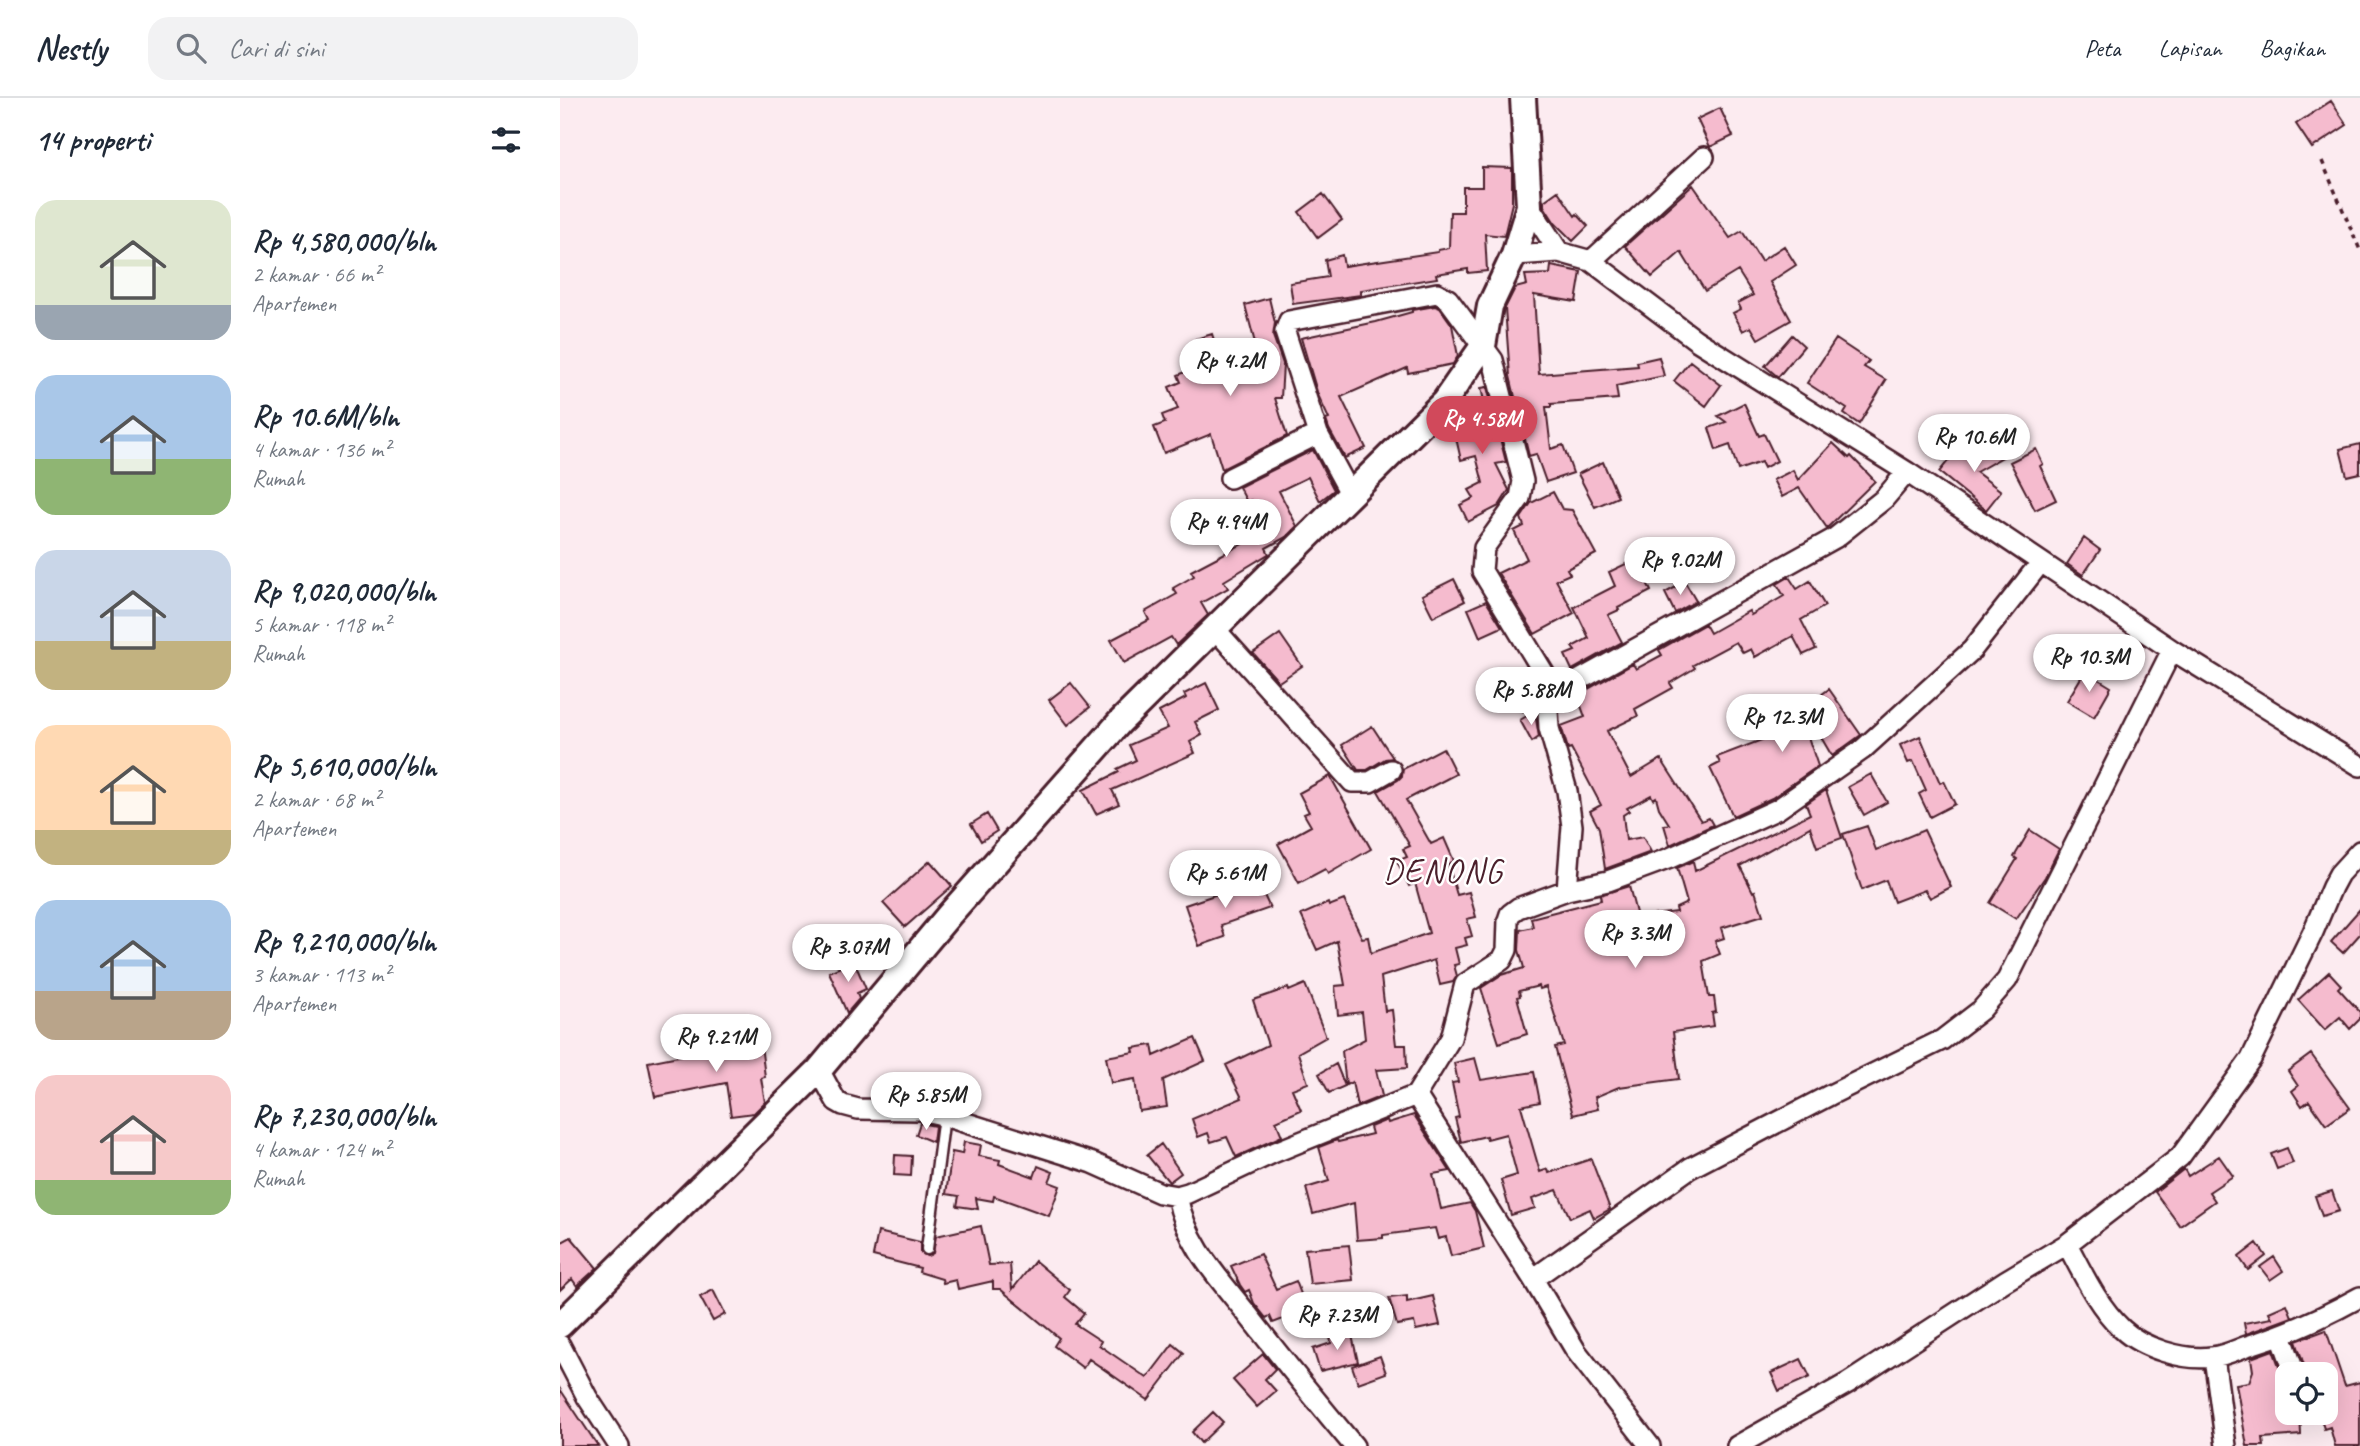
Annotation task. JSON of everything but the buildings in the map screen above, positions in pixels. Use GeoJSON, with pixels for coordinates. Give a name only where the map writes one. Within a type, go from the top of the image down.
{"type":"FeatureCollection","features":[{"type":"Feature","properties":{"kind":"street"},"geometry":{"type":"LineString","coordinates":[[620,1446],[587,1397],[560,1328],[819,1069],[949,915],[1119,723],[1433,414],[1483,346],[1490,306],[1514,255],[1529,206],[1523,98]]}},
{"type":"Feature","properties":{"kind":"street"},"geometry":{"type":"LineString","coordinates":[[1591,261],[1704,157]]}},
{"type":"Feature","properties":{"kind":"street"},"geometry":{"type":"LineString","coordinates":[[1529,206],[1559,252]]}},
{"type":"Feature","properties":{"kind":"street"},"geometry":{"type":"LineString","coordinates":[[1514,255],[1559,252],[1591,261],[1696,340],[1906,472],[2172,650],[2360,766]]}},
{"type":"Feature","properties":{"kind":"street"},"geometry":{"type":"LineString","coordinates":[[1351,495],[1318,434],[1285,332],[1289,321],[1437,293],[1448,299],[1493,360],[1523,488],[1517,503],[1484,548],[1482,571],[1556,693]]}},
{"type":"Feature","properties":{"kind":"street"},"geometry":{"type":"LineString","coordinates":[[1230,478],[1318,434]]}},
{"type":"Feature","properties":{"kind":"street"},"geometry":{"type":"LineString","coordinates":[[1567,890],[1572,826],[1567,791],[1549,729],[1548,711],[1556,693],[1835,538],[1872,510],[1906,472]]}},
{"type":"Feature","properties":{"kind":"street"},"geometry":{"type":"LineString","coordinates":[[819,1069],[836,1101],[843,1105],[858,1109],[919,1110],[944,1116],[1093,1163],[1150,1189],[1177,1196],[1188,1193],[1273,1153],[1416,1095],[1451,1038],[1465,984],[1502,960],[1506,954],[1510,914],[1527,904],[1567,890],[1608,881],[1670,858],[1778,809],[1806,791],[1862,750],[1972,650],[2041,562]]}},
{"type":"Feature","properties":{"kind":"street"},"geometry":{"type":"LineString","coordinates":[[1215,629],[1352,782],[1370,782],[1391,771]]}},
{"type":"Feature","properties":{"kind":"street"},"geometry":{"type":"LineString","coordinates":[[1533,1279],[1690,1168],[1942,1040],[1987,1004],[2007,980],[2172,650]]}},
{"type":"Feature","properties":{"kind":"street"},"geometry":{"type":"LineString","coordinates":[[1737,1446],[1848,1383],[2004,1280],[2067,1244],[2180,1157],[2251,1059],[2332,887],[2339,874],[2360,851]]}},
{"type":"Feature","properties":{"kind":"street"},"geometry":{"type":"LineString","coordinates":[[1416,1095],[1576,1351],[1650,1446]]}},
{"type":"Feature","properties":{"kind":"street"},"geometry":{"type":"LineString","coordinates":[[1177,1196],[1194,1245],[1281,1358],[1354,1446]]}},
{"type":"Feature","properties":{"kind":"street"},"geometry":{"type":"LineString","coordinates":[[2067,1244],[2090,1289],[2124,1331],[2145,1344],[2195,1358],[2214,1357],[2281,1335],[2360,1297]]}},
{"type":"Feature","properties":{"kind":"street"},"geometry":{"type":"LineString","coordinates":[[2281,1335],[2291,1362]]}},
{"type":"Feature","properties":{"kind":"street"},"geometry":{"type":"LineString","coordinates":[[2214,1357],[2226,1446]]}},
{"type":"Feature","properties":{"kind":"lane"},"geometry":{"type":"LineString","coordinates":[[927,1249],[944,1116]]}},
{"type":"Feature","properties":{"kind":"path"},"geometry":{"type":"LineString","coordinates":[[2322,161],[2360,250]]}},
{"type":"Feature","properties":{"kind":"district","name":"DENONG"},"geometry":{"type":"Point","coordinates":[1443,871]}}]}
